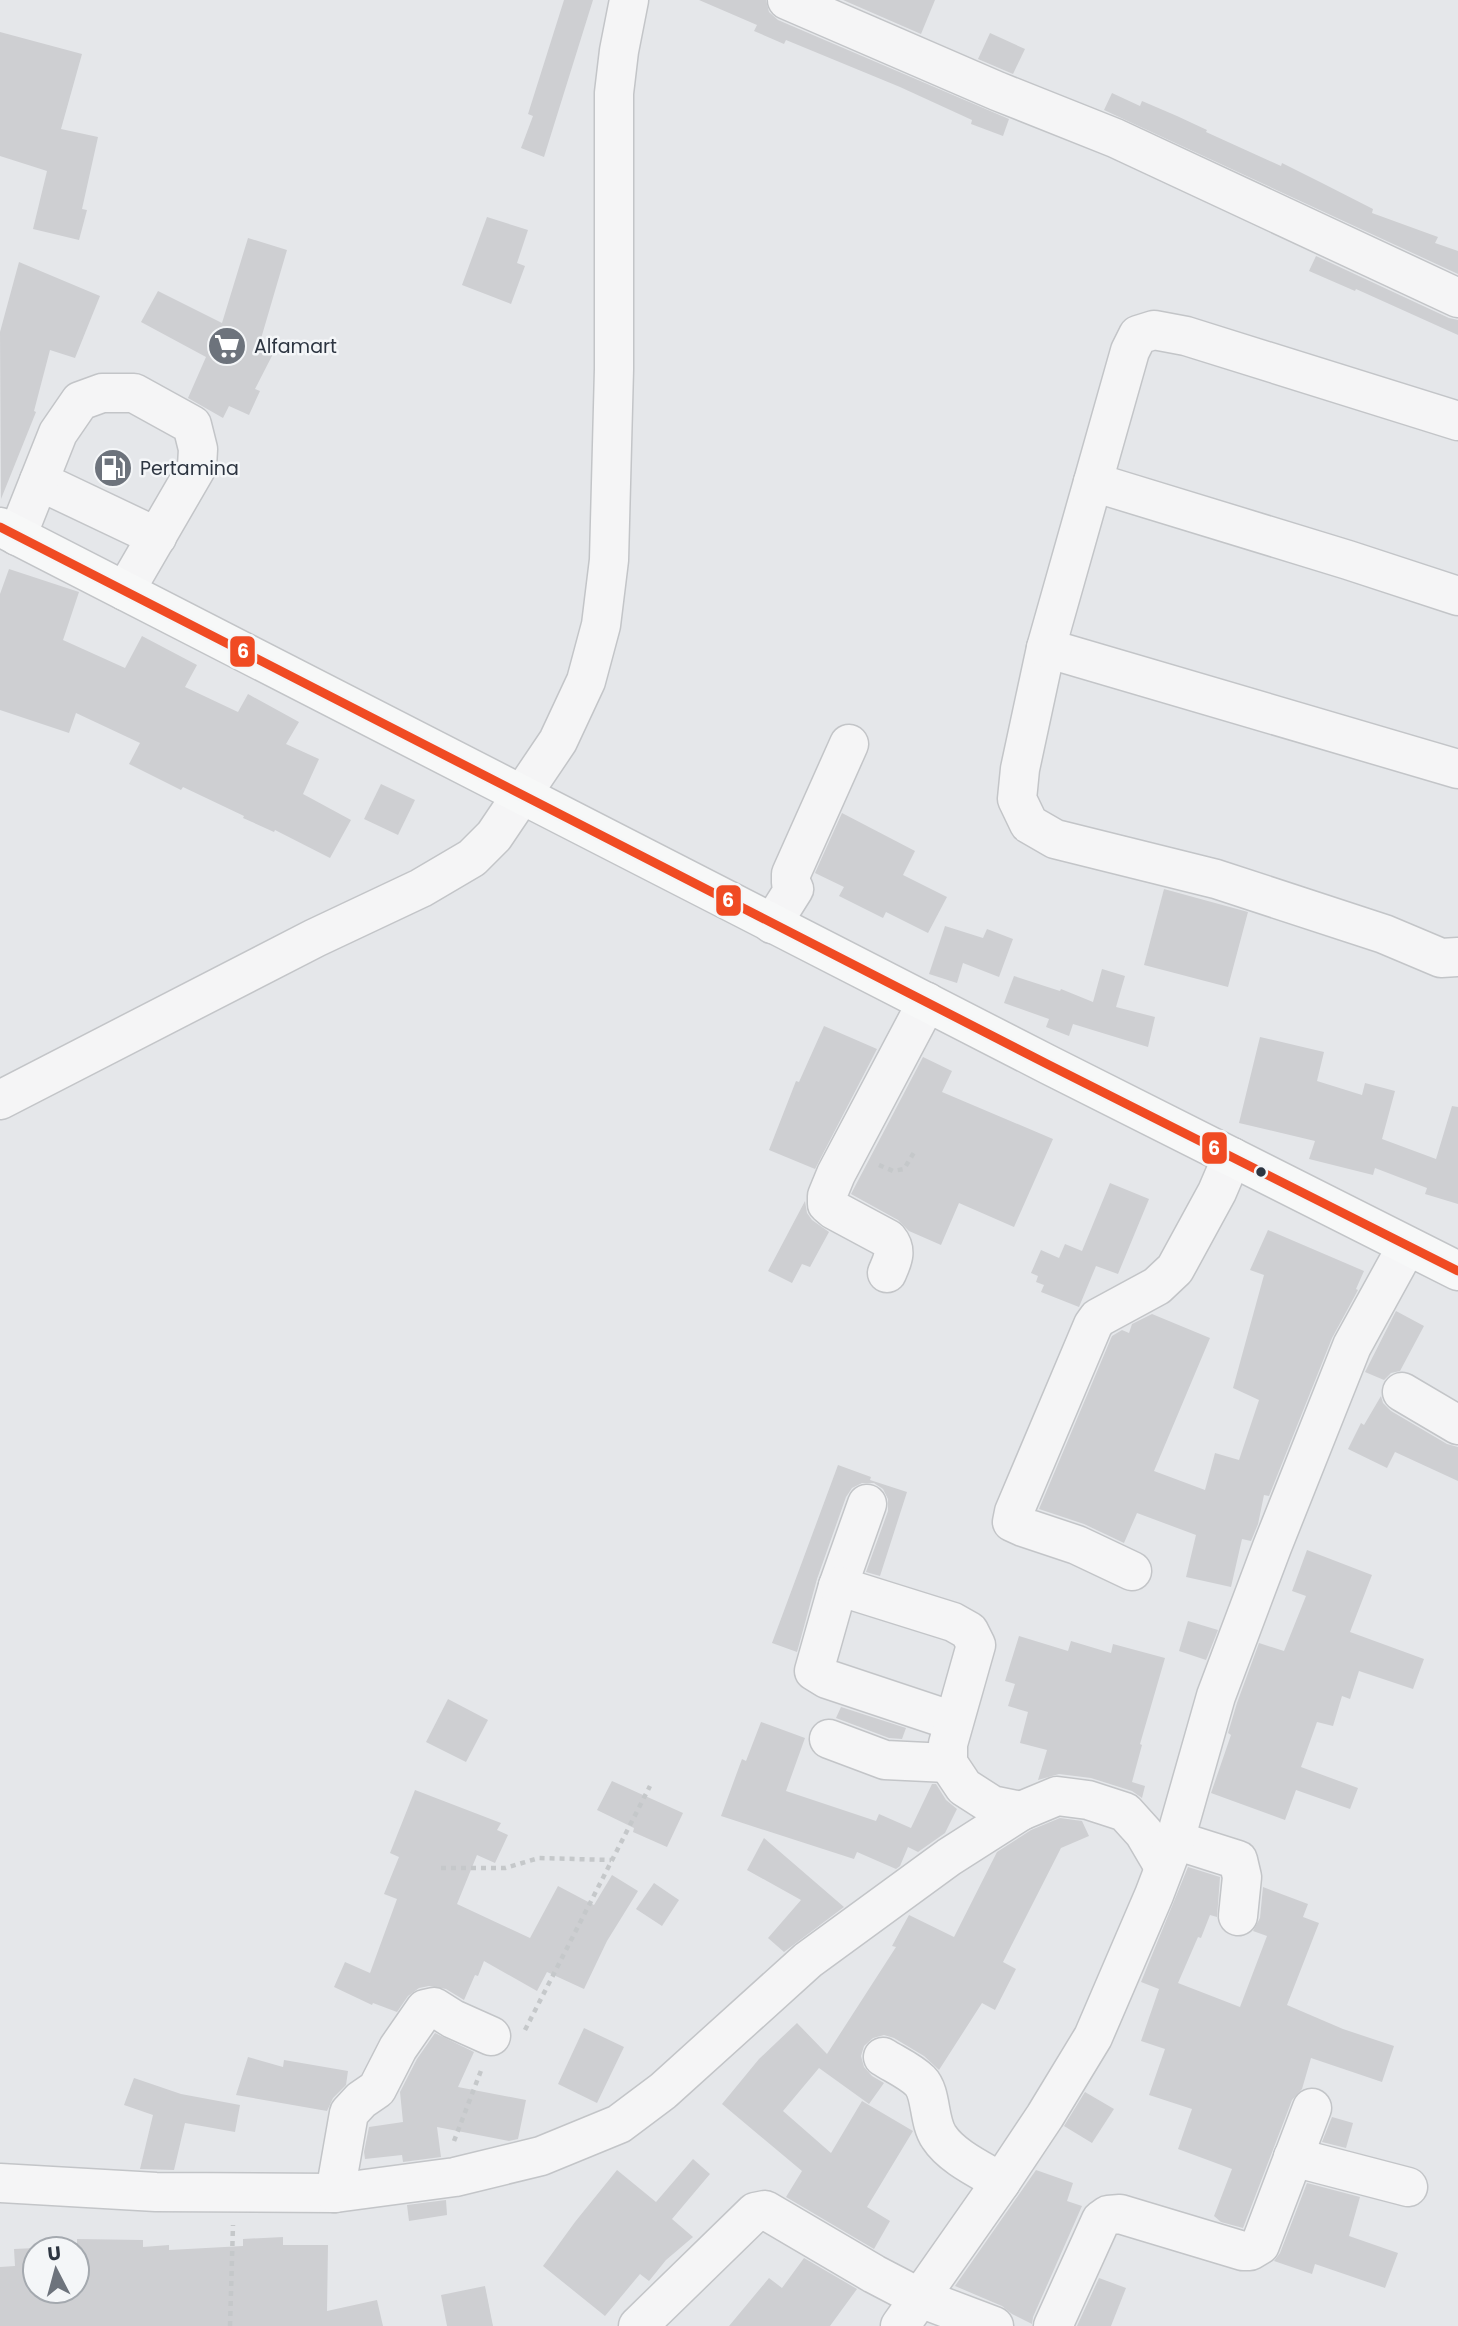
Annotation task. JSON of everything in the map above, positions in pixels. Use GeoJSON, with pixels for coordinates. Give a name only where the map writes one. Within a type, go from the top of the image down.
{"type":"FeatureCollection","features":[{"type":"Feature","properties":{"kind":"main road"},"geometry":{"type":"LineString","coordinates":[[8,531],[772,924],[1458,1271]]}},
{"type":"Feature","properties":{"kind":"street"},"geometry":{"type":"LineString","coordinates":[[0,1100],[315,938],[421,888],[472,858],[494,836],[558,741],[586,681],[601,625],[610,560],[614,369],[614,93],[629,0]]}},
{"type":"Feature","properties":{"kind":"street"},"geometry":{"type":"LineString","coordinates":[[787,0],[1115,138],[1458,298]]}},
{"type":"Feature","properties":{"kind":"street"},"geometry":{"type":"LineString","coordinates":[[1458,421],[1186,336],[1154,330],[1138,335],[1130,351],[1046,648],[1020,769],[1017,799],[1029,824],[1055,839],[1216,879],[1384,934],[1441,958],[1458,957]]}},
{"type":"Feature","properties":{"kind":"street"},"geometry":{"type":"LineString","coordinates":[[8,531],[39,481],[58,433],[80,401],[102,393],[134,393],[192,425],[198,449],[197,467],[125,591]]}},
{"type":"Feature","properties":{"kind":"street"},"geometry":{"type":"LineString","coordinates":[[39,481],[157,537]]}},
{"type":"Feature","properties":{"kind":"street"},"geometry":{"type":"LineString","coordinates":[[1093,482],[1458,596]]}},
{"type":"Feature","properties":{"kind":"street"},"geometry":{"type":"LineString","coordinates":[[1046,648],[1458,769]]}},
{"type":"Feature","properties":{"kind":"street"},"geometry":{"type":"LineString","coordinates":[[772,924],[794,888],[791,874],[849,744]]}},
{"type":"Feature","properties":{"kind":"street"},"geometry":{"type":"LineString","coordinates":[[887,1273],[894,1255],[893,1246],[888,1239],[827,1204],[827,1196],[927,1002]]}},
{"type":"Feature","properties":{"kind":"street"},"geometry":{"type":"LineString","coordinates":[[1132,1571],[1077,1545],[1012,1522],[1014,1512],[1093,1325],[1098,1318],[1157,1286],[1175,1269],[1217,1192],[1232,1157]]}},
{"type":"Feature","properties":{"kind":"street"},"geometry":{"type":"LineString","coordinates":[[910,2312],[1045,2116],[1093,2037],[1170,1854],[1216,1696],[1352,1346],[1407,1246]]}},
{"type":"Feature","properties":{"kind":"street"},"geometry":{"type":"LineString","coordinates":[[1402,1392],[1458,1425]]}},
{"type":"Feature","properties":{"kind":"street"},"geometry":{"type":"LineString","coordinates":[[867,1504],[813,1668],[827,1679],[953,1721]]}},
{"type":"Feature","properties":{"kind":"street"},"geometry":{"type":"LineString","coordinates":[[838,1586],[953,1622],[969,1631],[976,1644],[953,1721],[948,1744],[948,1763],[964,1787],[992,1805],[1020,1811]]}},
{"type":"Feature","properties":{"kind":"street"},"geometry":{"type":"LineString","coordinates":[[829,1739],[885,1760],[948,1763]]}},
{"type":"Feature","properties":{"kind":"street"},"geometry":{"type":"LineString","coordinates":[[0,2183],[156,2192],[335,2193],[455,2177],[541,2156],[619,2124],[663,2091],[808,1960],[949,1857],[1020,1811],[1057,1796],[1088,1800],[1125,1812],[1144,1833],[1170,1854],[1238,1860],[1242,1877],[1237,1916]]}},
{"type":"Feature","properties":{"kind":"street"},"geometry":{"type":"LineString","coordinates":[[335,2193],[349,2113],[361,2099],[377,2089],[398,2048],[425,2009],[434,2007],[491,2036]]}},
{"type":"Feature","properties":{"kind":"street"},"geometry":{"type":"LineString","coordinates":[[883,2057],[919,2079],[924,2087],[932,2122],[939,2137],[951,2150],[1001,2182]]}},
{"type":"Feature","properties":{"kind":"street"},"geometry":{"type":"LineString","coordinates":[[1053,2326],[1101,2220],[1108,2215],[1121,2214],[1243,2251],[1250,2251],[1260,2245],[1312,2108]]}},
{"type":"Feature","properties":{"kind":"street"},"geometry":{"type":"LineString","coordinates":[[1293,2157],[1408,2187]]}},
{"type":"Feature","properties":{"kind":"street"},"geometry":{"type":"LineString","coordinates":[[638,2326],[760,2210],[768,2211],[874,2274],[910,2312],[994,2326]]}},
{"type":"Feature","properties":{"kind":"path"},"geometry":{"type":"LineString","coordinates":[[849,1153],[892,1171],[899,1171],[904,1169],[916,1149]]}},
{"type":"Feature","properties":{"kind":"path"},"geometry":{"type":"LineString","coordinates":[[455,2177],[454,2135],[481,2073],[491,2036],[519,2042],[650,1786]]}},
{"type":"Feature","properties":{"kind":"path"},"geometry":{"type":"LineString","coordinates":[[442,1868],[505,1868],[539,1858],[611,1860]]}},
{"type":"Feature","properties":{"kind":"path"},"geometry":{"type":"LineString","coordinates":[[230,2326],[234,2192]]}},
{"type":"Feature","properties":{"kind":"building"},"geometry":{"type":"Polygon","coordinates":[[[564,0],[593,0],[544,157],[521,148],[533,116],[528,114],[564,0]]]}},
{"type":"Feature","properties":{"kind":"building"},"geometry":{"type":"Polygon","coordinates":[[[699,0],[766,0],[769,12],[778,20],[1009,119],[1003,136],[971,124],[972,120],[900,87],[786,40],[784,44],[754,31],[757,25],[699,0]]]}},
{"type":"Feature","properties":{"kind":"building"},"geometry":{"type":"Polygon","coordinates":[[[843,0],[935,0],[921,34],[843,0]]]}},
{"type":"Feature","properties":{"kind":"building"},"geometry":{"type":"Polygon","coordinates":[[[0,32],[82,54],[61,129],[98,137],[82,209],[87,210],[79,240],[33,229],[47,171],[0,156],[0,32]]]}},
{"type":"Feature","properties":{"kind":"building"},"geometry":{"type":"Polygon","coordinates":[[[990,33],[1025,49],[1013,74],[978,59],[990,33]]]}},
{"type":"Feature","properties":{"kind":"building"},"geometry":{"type":"Polygon","coordinates":[[[1112,93],[1140,106],[1142,101],[1177,116],[1281,166],[1282,163],[1373,209],[1372,213],[1438,237],[1435,243],[1458,251],[1458,274],[1104,110],[1112,93]]]}},
{"type":"Feature","properties":{"kind":"building"},"geometry":{"type":"Polygon","coordinates":[[[487,217],[528,230],[517,263],[525,266],[511,304],[462,285],[487,217]]]}},
{"type":"Feature","properties":{"kind":"building"},"geometry":{"type":"Polygon","coordinates":[[[248,238],[287,250],[260,342],[275,350],[255,389],[260,391],[249,415],[229,406],[223,418],[188,398],[206,357],[141,322],[158,291],[222,323],[248,238]]]}},
{"type":"Feature","properties":{"kind":"building"},"geometry":{"type":"Polygon","coordinates":[[[1316,256],[1458,320],[1458,335],[1309,271],[1316,256]]]}},
{"type":"Feature","properties":{"kind":"building"},"geometry":{"type":"Polygon","coordinates":[[[19,262],[100,296],[75,358],[50,350],[34,411],[36,412],[1,499],[0,332],[19,262]]]}},
{"type":"Feature","properties":{"kind":"building"},"geometry":{"type":"Polygon","coordinates":[[[9,569],[79,592],[63,640],[125,668],[142,636],[197,665],[185,687],[238,712],[248,694],[299,722],[286,744],[319,759],[303,794],[351,820],[330,858],[129,764],[140,743],[76,713],[69,733],[0,710],[0,594],[9,569]]]}},
{"type":"Feature","properties":{"kind":"building"},"geometry":{"type":"Polygon","coordinates":[[[381,784],[415,800],[398,835],[364,819],[381,784]]]}},
{"type":"Feature","properties":{"kind":"building"},"geometry":{"type":"Polygon","coordinates":[[[842,813],[915,851],[903,875],[947,897],[928,933],[886,912],[883,918],[839,896],[844,887],[815,873],[842,813]]]}},
{"type":"Feature","properties":{"kind":"building"},"geometry":{"type":"Polygon","coordinates":[[[1164,889],[1248,912],[1228,987],[1144,965],[1164,889]]]}},
{"type":"Feature","properties":{"kind":"building"},"geometry":{"type":"Polygon","coordinates":[[[945,926],[983,938],[987,929],[1013,939],[999,977],[963,963],[957,983],[929,974],[945,926]]]}},
{"type":"Feature","properties":{"kind":"building"},"geometry":{"type":"Polygon","coordinates":[[[1102,969],[1125,976],[1116,1007],[1155,1017],[1148,1047],[1073,1024],[1069,1036],[1046,1027],[1049,1019],[1004,1003],[1014,976],[1060,991],[1061,989],[1093,1002],[1102,969]]]}},
{"type":"Feature","properties":{"kind":"building"},"geometry":{"type":"Polygon","coordinates":[[[824,1026],[877,1049],[815,1169],[769,1150],[796,1081],[799,1082],[824,1026]]]}},
{"type":"Feature","properties":{"kind":"building"},"geometry":{"type":"Polygon","coordinates":[[[1260,1037],[1324,1052],[1317,1081],[1362,1095],[1365,1083],[1395,1091],[1382,1139],[1436,1159],[1452,1106],[1458,1107],[1458,1204],[1425,1194],[1427,1188],[1375,1168],[1373,1175],[1309,1159],[1315,1141],[1239,1123],[1260,1037]]]}},
{"type":"Feature","properties":{"kind":"building"},"geometry":{"type":"Polygon","coordinates":[[[923,1057],[952,1071],[942,1092],[1053,1139],[1014,1227],[959,1203],[941,1245],[909,1231],[898,1220],[851,1194],[923,1057]]]}},
{"type":"Feature","properties":{"kind":"building"},"geometry":{"type":"Polygon","coordinates":[[[1110,1183],[1149,1199],[1118,1274],[1096,1266],[1079,1307],[1041,1292],[1044,1285],[1036,1282],[1038,1276],[1031,1273],[1041,1250],[1059,1258],[1065,1244],[1082,1251],[1110,1183]]]}},
{"type":"Feature","properties":{"kind":"building"},"geometry":{"type":"Polygon","coordinates":[[[805,1201],[807,1213],[812,1220],[829,1232],[810,1267],[802,1264],[792,1283],[768,1271],[805,1201]]]}},
{"type":"Feature","properties":{"kind":"building"},"geometry":{"type":"Polygon","coordinates":[[[1268,1230],[1364,1271],[1356,1289],[1358,1290],[1332,1338],[1269,1496],[1264,1495],[1258,1524],[1251,1541],[1242,1539],[1231,1587],[1186,1577],[1196,1535],[1137,1513],[1124,1543],[1084,1524],[1039,1509],[1112,1336],[1122,1330],[1129,1333],[1132,1324],[1152,1314],[1210,1338],[1154,1471],[1205,1490],[1215,1453],[1239,1460],[1259,1400],[1233,1388],[1264,1275],[1250,1270],[1268,1230]]]}},
{"type":"Feature","properties":{"kind":"building"},"geometry":{"type":"Polygon","coordinates":[[[1396,1311],[1424,1326],[1400,1371],[1391,1373],[1384,1380],[1365,1372],[1396,1311]]]}},
{"type":"Feature","properties":{"kind":"building"},"geometry":{"type":"Polygon","coordinates":[[[1381,1396],[1383,1403],[1391,1411],[1447,1444],[1458,1447],[1458,1481],[1395,1452],[1387,1468],[1348,1449],[1361,1423],[1364,1425],[1381,1396]]]}},
{"type":"Feature","properties":{"kind":"building"},"geometry":{"type":"Polygon","coordinates":[[[838,1465],[871,1477],[870,1480],[907,1492],[880,1576],[866,1572],[888,1511],[888,1499],[883,1489],[874,1483],[862,1483],[852,1488],[846,1497],[817,1579],[797,1652],[772,1643],[838,1465]]]}},
{"type":"Feature","properties":{"kind":"building"},"geometry":{"type":"Polygon","coordinates":[[[1307,1550],[1372,1575],[1350,1632],[1424,1659],[1413,1689],[1359,1671],[1350,1699],[1342,1696],[1333,1726],[1317,1722],[1301,1767],[1358,1788],[1350,1809],[1296,1790],[1285,1820],[1211,1793],[1231,1735],[1228,1733],[1237,1703],[1259,1643],[1284,1651],[1306,1596],[1292,1591],[1307,1550]]]}},
{"type":"Feature","properties":{"kind":"building"},"geometry":{"type":"Polygon","coordinates":[[[1188,1621],[1218,1630],[1206,1660],[1179,1651],[1188,1621]]]}},
{"type":"Feature","properties":{"kind":"building"},"geometry":{"type":"Polygon","coordinates":[[[1019,1636],[1068,1651],[1071,1641],[1111,1653],[1113,1644],[1165,1658],[1132,1782],[1145,1786],[1142,1798],[1132,1791],[1091,1778],[1059,1774],[1038,1780],[1047,1750],[1020,1743],[1028,1712],[1008,1706],[1015,1684],[1005,1681],[1019,1636]]]}},
{"type":"Feature","properties":{"kind":"building"},"geometry":{"type":"Polygon","coordinates":[[[448,1699],[488,1720],[466,1762],[426,1742],[448,1699]]]}},
{"type":"Feature","properties":{"kind":"building"},"geometry":{"type":"Polygon","coordinates":[[[841,1707],[906,1728],[902,1739],[889,1738],[836,1718],[841,1707]]]}},
{"type":"Feature","properties":{"kind":"building"},"geometry":{"type":"Polygon","coordinates":[[[761,1722],[805,1738],[786,1791],[876,1821],[879,1814],[911,1828],[932,1784],[936,1784],[946,1800],[957,1809],[945,1833],[918,1852],[908,1847],[896,1869],[857,1852],[854,1859],[721,1816],[742,1759],[746,1761],[761,1722]]]}},
{"type":"Feature","properties":{"kind":"building"},"geometry":{"type":"Polygon","coordinates":[[[612,1781],[683,1813],[667,1847],[633,1832],[634,1828],[597,1810],[612,1781]]]}},
{"type":"Feature","properties":{"kind":"building"},"geometry":{"type":"Polygon","coordinates":[[[415,1790],[501,1823],[497,1830],[508,1835],[495,1863],[477,1855],[457,1904],[530,1938],[558,1886],[594,1905],[612,1875],[638,1891],[607,1941],[584,1989],[547,1972],[537,1991],[484,1961],[464,2000],[446,1989],[429,1986],[419,1988],[408,1996],[397,2012],[373,2003],[372,2005],[334,1987],[345,1962],[370,1973],[397,1899],[384,1894],[399,1857],[390,1853],[415,1790]]]}},
{"type":"Feature","properties":{"kind":"building"},"geometry":{"type":"Polygon","coordinates":[[[1060,1818],[1082,1821],[1089,1836],[1061,1848],[1003,1962],[1016,1969],[995,2010],[982,2003],[939,2070],[924,2056],[884,2035],[873,2038],[864,2046],[861,2056],[864,2067],[884,2083],[869,2104],[819,2068],[783,2111],[831,2153],[862,2101],[913,2131],[867,2207],[890,2221],[874,2249],[786,2197],[802,2171],[722,2104],[759,2059],[797,2023],[827,2054],[896,1947],[892,1946],[909,1915],[954,1937],[997,1852],[1031,1830],[1060,1818]]]}},
{"type":"Feature","properties":{"kind":"building"},"geometry":{"type":"Polygon","coordinates":[[[764,1838],[844,1907],[784,1952],[768,1938],[801,1900],[747,1870],[764,1838]]]}},
{"type":"Feature","properties":{"kind":"building"},"geometry":{"type":"Polygon","coordinates":[[[1188,1867],[1220,1877],[1217,1917],[1210,1915],[1178,1983],[1240,2007],[1267,1936],[1253,1931],[1260,1918],[1263,1887],[1308,1904],[1303,1917],[1319,1923],[1287,2005],[1343,2029],[1394,2046],[1382,2082],[1311,2058],[1302,2089],[1292,2100],[1243,2228],[1221,2222],[1214,2216],[1232,2169],[1178,2149],[1192,2109],[1149,2095],[1165,2049],[1141,2041],[1159,1989],[1141,1982],[1188,1867]]]}},
{"type":"Feature","properties":{"kind":"building"},"geometry":{"type":"Polygon","coordinates":[[[654,1883],[679,1900],[662,1926],[636,1909],[654,1883]]]}},
{"type":"Feature","properties":{"kind":"building"},"geometry":{"type":"Polygon","coordinates":[[[584,2028],[624,2047],[597,2103],[558,2084],[584,2028]]]}},
{"type":"Feature","properties":{"kind":"building"},"geometry":{"type":"Polygon","coordinates":[[[435,2033],[474,2052],[458,2087],[526,2100],[518,2139],[509,2141],[437,2127],[441,2157],[403,2162],[402,2155],[365,2159],[369,2127],[403,2122],[400,2092],[417,2059],[435,2033]]]}},
{"type":"Feature","properties":{"kind":"building"},"geometry":{"type":"Polygon","coordinates":[[[248,2057],[283,2067],[284,2060],[348,2071],[346,2085],[333,2098],[327,2111],[236,2095],[248,2057]]]}},
{"type":"Feature","properties":{"kind":"building"},"geometry":{"type":"Polygon","coordinates":[[[134,2078],[181,2094],[240,2105],[235,2132],[185,2123],[174,2170],[140,2169],[153,2115],[124,2105],[134,2078]]]}},
{"type":"Feature","properties":{"kind":"building"},"geometry":{"type":"Polygon","coordinates":[[[1085,2092],[1114,2109],[1092,2143],[1064,2126],[1085,2092]]]}},
{"type":"Feature","properties":{"kind":"building"},"geometry":{"type":"Polygon","coordinates":[[[1332,2117],[1353,2123],[1346,2148],[1322,2142],[1332,2117]]]}},
{"type":"Feature","properties":{"kind":"building"},"geometry":{"type":"Polygon","coordinates":[[[693,2159],[710,2174],[672,2219],[693,2237],[666,2260],[649,2281],[640,2274],[605,2316],[543,2266],[617,2170],[656,2202],[693,2159]]]}},
{"type":"Feature","properties":{"kind":"building"},"geometry":{"type":"Polygon","coordinates":[[[1036,2170],[1073,2183],[1067,2201],[1082,2206],[1032,2324],[1002,2306],[955,2286],[1036,2170]]]}},
{"type":"Feature","properties":{"kind":"building"},"geometry":{"type":"Polygon","coordinates":[[[1307,2183],[1360,2197],[1349,2236],[1398,2253],[1385,2288],[1315,2264],[1312,2274],[1274,2261],[1280,2253],[1307,2183]]]}},
{"type":"Feature","properties":{"kind":"building"},"geometry":{"type":"Polygon","coordinates":[[[446,2200],[447,2215],[409,2221],[407,2205],[446,2200]]]}},
{"type":"Feature","properties":{"kind":"building"},"geometry":{"type":"Polygon","coordinates":[[[283,2237],[283,2245],[328,2245],[327,2311],[377,2300],[383,2326],[0,2326],[0,2267],[15,2266],[14,2249],[21,2249],[21,2305],[91,2305],[91,2239],[143,2240],[143,2247],[169,2245],[169,2250],[243,2246],[243,2239],[283,2237]]]}},
{"type":"Feature","properties":{"kind":"building"},"geometry":{"type":"Polygon","coordinates":[[[804,2258],[857,2289],[830,2326],[729,2326],[769,2278],[782,2288],[804,2258]]]}},
{"type":"Feature","properties":{"kind":"building"},"geometry":{"type":"Polygon","coordinates":[[[1099,2278],[1126,2288],[1111,2326],[1077,2326],[1099,2278]]]}},
{"type":"Feature","properties":{"kind":"building"},"geometry":{"type":"Polygon","coordinates":[[[485,2286],[493,2326],[447,2326],[441,2295],[485,2286]]]}},
{"type":"Feature","properties":{"kind":"transit line","name":"6"},"geometry":{"type":"LineString","coordinates":[[0,527],[1049,1065],[1458,1271]]}},
{"type":"Feature","properties":{"kind":"place","name":"Alfamart"},"geometry":{"type":"Point","coordinates":[227,346]}},
{"type":"Feature","properties":{"kind":"place","name":"Pertamina"},"geometry":{"type":"Point","coordinates":[113,468]}}]}
